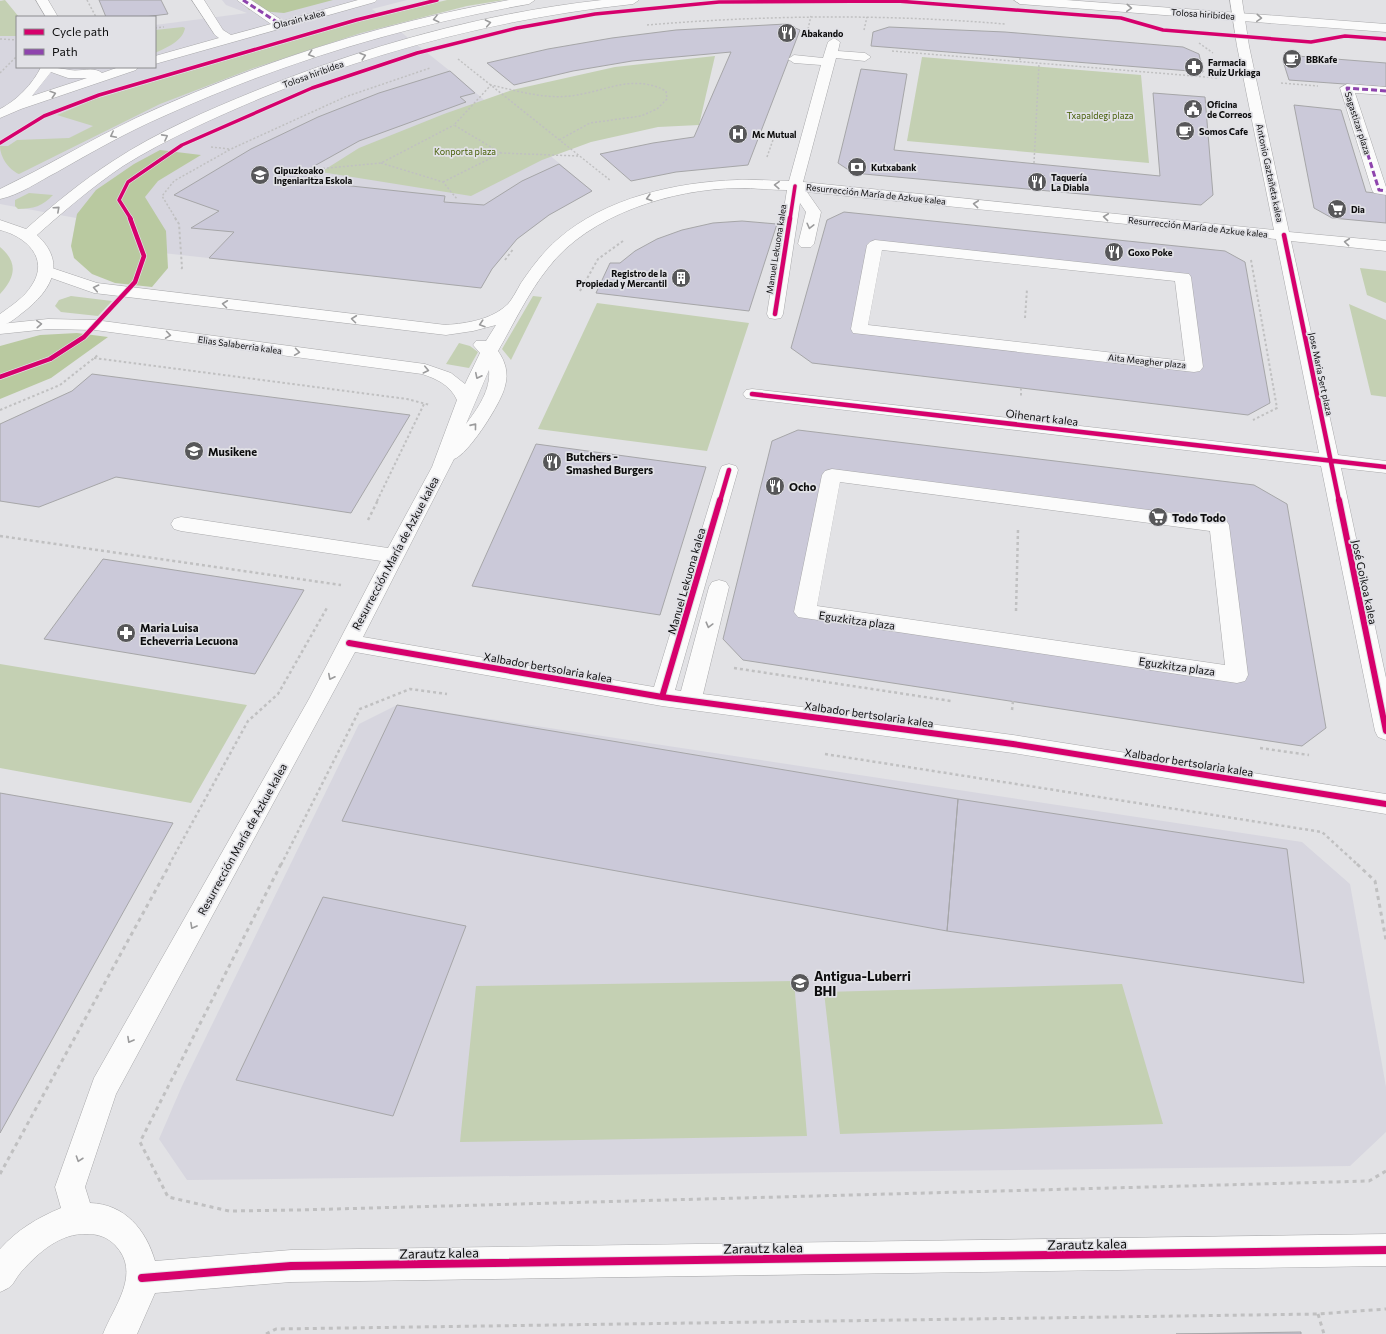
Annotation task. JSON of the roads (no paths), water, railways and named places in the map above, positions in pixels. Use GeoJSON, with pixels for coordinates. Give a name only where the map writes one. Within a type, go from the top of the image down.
{"type":"FeatureCollection","features":[{"type":"Feature","properties":{"kind":"street"},"geometry":{"type":"LineString","coordinates":[[42,0],[51,16]]}},
{"type":"Feature","properties":{"kind":"street"},"geometry":{"type":"LineString","coordinates":[[198,0],[220,32],[228,39]]}},
{"type":"Feature","properties":{"kind":"street"},"geometry":{"type":"LineString","coordinates":[[243,0],[264,16],[280,24]]}},
{"type":"Feature","properties":{"kind":"street","name":"Olarain kalea"},"geometry":{"type":"LineString","coordinates":[[156,60],[280,24],[372,0]]}},
{"type":"Feature","properties":{"kind":"street","name":"Tolosa hiribidea"},"geometry":{"type":"LineString","coordinates":[[0,195],[160,112],[237,80],[367,36],[445,16],[529,0]]}},
{"type":"Feature","properties":{"kind":"street","name":"Tolosa hiribidea"},"geometry":{"type":"LineString","coordinates":[[28,235],[69,198],[118,163],[191,123],[274,88],[387,48],[459,29],[578,7],[633,0]]}},
{"type":"Feature","properties":{"kind":"street","name":"Tolosa hiribidea"},"geometry":{"type":"LineString","coordinates":[[1020,0],[1237,6],[1252,4]]}},
{"type":"Feature","properties":{"kind":"street","name":"Tolosa hiribidea"},"geometry":{"type":"LineString","coordinates":[[1221,2],[1237,6],[1386,28]]}},
{"type":"Feature","properties":{"kind":"street","name":"Antonio Gaztañeta kalea"},"geometry":{"type":"LineString","coordinates":[[1237,6],[1243,46],[1284,235]]}},
{"type":"Feature","properties":{"kind":"street"},"geometry":{"type":"LineString","coordinates":[[794,59],[831,53],[865,57]]}},
{"type":"Feature","properties":{"kind":"street","name":"Manuel Lekuona kalea"},"geometry":{"type":"LineString","coordinates":[[775,314],[795,186],[831,53]]}},
{"type":"Feature","properties":{"kind":"street"},"geometry":{"type":"LineString","coordinates":[[16,106],[44,76],[47,68]]}},
{"type":"Feature","properties":{"kind":"street"},"geometry":{"type":"LineString","coordinates":[[53,68],[68,74],[87,75],[127,69]]}},
{"type":"Feature","properties":{"kind":"street"},"geometry":{"type":"LineString","coordinates":[[0,114],[16,106],[127,69]]}},
{"type":"Feature","properties":{"kind":"street","name":"Sagastizar plaza"},"geometry":{"type":"LineString","coordinates":[[1386,91],[1347,88],[1379,190],[1386,191]]}},
{"type":"Feature","properties":{"kind":"street","name":"Resurrección María de Azkue kalea"},"geometry":{"type":"LineString","coordinates":[[79,1218],[70,1187],[104,1088],[317,704],[393,556],[441,467],[463,407],[489,351],[542,264],[564,242],[598,218],[626,206],[668,193],[710,186],[738,184],[795,186],[1284,235]]}},
{"type":"Feature","properties":{"kind":"street"},"geometry":{"type":"LineString","coordinates":[[795,186],[814,212],[806,244]]}},
{"type":"Feature","properties":{"kind":"street"},"geometry":{"type":"LineString","coordinates":[[0,225],[28,235],[40,245],[46,257],[46,271],[41,283],[17,310],[0,321]]}},
{"type":"Feature","properties":{"kind":"street"},"geometry":{"type":"LineString","coordinates":[[1284,235],[1386,246]]}},
{"type":"Feature","properties":{"kind":"street","name":"Jose Maria Sert plaza"},"geometry":{"type":"LineString","coordinates":[[1284,235],[1330,460]]}},
{"type":"Feature","properties":{"kind":"street","name":"Aita Meagher plaza"},"geometry":{"type":"LineString","coordinates":[[875,245],[1029,261],[1183,277],[1194,367],[859,330],[875,245]]}},
{"type":"Feature","properties":{"kind":"street"},"geometry":{"type":"LineString","coordinates":[[46,271],[94,288],[446,330],[467,328],[487,323],[508,312],[516,305]]}},
{"type":"Feature","properties":{"kind":"street","name":"Elias Salaberria kalea"},"geometry":{"type":"LineString","coordinates":[[0,329],[39,324],[68,323],[425,370],[441,374],[454,381],[462,390],[463,407]]}},
{"type":"Feature","properties":{"kind":"street","name":"Resurrección María de Azkue kalea"},"geometry":{"type":"LineString","coordinates":[[441,467],[483,416],[499,381],[498,365],[489,351],[477,342],[446,330]]}},
{"type":"Feature","properties":{"kind":"street","name":"Oihenart kalea"},"geometry":{"type":"LineString","coordinates":[[752,394],[1330,460]]}},
{"type":"Feature","properties":{"kind":"street"},"geometry":{"type":"LineString","coordinates":[[1330,460],[1386,467]]}},
{"type":"Feature","properties":{"kind":"street","name":"José Goikoa kalea"},"geometry":{"type":"LineString","coordinates":[[1330,460],[1386,731]]}},
{"type":"Feature","properties":{"kind":"street","name":"Manuel Lekuona kalea"},"geometry":{"type":"LineString","coordinates":[[662,697],[729,470]]}},
{"type":"Feature","properties":{"kind":"street","name":"Eguzkitza plaza"},"geometry":{"type":"LineString","coordinates":[[832,475],[1219,525],[1236,675],[1014,643],[805,612],[832,475]]}},
{"type":"Feature","properties":{"kind":"street"},"geometry":{"type":"LineString","coordinates":[[181,524],[393,556]]}},
{"type":"Feature","properties":{"kind":"street"},"geometry":{"type":"LineString","coordinates":[[690,700],[719,587]]}},
{"type":"Feature","properties":{"kind":"street","name":"Xalbador bertsolaria kalea"},"geometry":{"type":"LineString","coordinates":[[348,643],[662,697],[1013,744],[1386,804]]}},
{"type":"Feature","properties":{"kind":"street"},"geometry":{"type":"LineString","coordinates":[[0,1276],[6,1266],[27,1243],[52,1226],[79,1218],[104,1220],[125,1232],[138,1252],[142,1278],[133,1309],[119,1334]]}},
{"type":"Feature","properties":{"kind":"street","name":"Zarautz kalea"},"geometry":{"type":"LineString","coordinates":[[142,1278],[291,1266],[1386,1250]]}},
{"type":"Feature","properties":{"kind":"place","name":"Abakando"},"geometry":{"type":"Point","coordinates":[787,33]}},
{"type":"Feature","properties":{"kind":"place","name":"BBKafe"},"geometry":{"type":"Point","coordinates":[1292,59]}},
{"type":"Feature","properties":{"kind":"place","name":"Farmacia Ruiz Urkiaga"},"geometry":{"type":"Point","coordinates":[1194,67]}},
{"type":"Feature","properties":{"kind":"place","name":"Oficina de Correos"},"geometry":{"type":"Point","coordinates":[1193,109]}},
{"type":"Feature","properties":{"kind":"place","name":"Somos Cafe"},"geometry":{"type":"Point","coordinates":[1185,131]}},
{"type":"Feature","properties":{"kind":"place","name":"Mc Mutual"},"geometry":{"type":"Point","coordinates":[738,134]}},
{"type":"Feature","properties":{"kind":"place","name":"Kutxabank"},"geometry":{"type":"Point","coordinates":[857,167]}},
{"type":"Feature","properties":{"kind":"place","name":"Gipuzkoako Ingeniaritza Eskola"},"geometry":{"type":"Point","coordinates":[260,175]}},
{"type":"Feature","properties":{"kind":"place","name":"Taquería La Diabla"},"geometry":{"type":"Point","coordinates":[1037,182]}},
{"type":"Feature","properties":{"kind":"place","name":"Dia"},"geometry":{"type":"Point","coordinates":[1337,209]}},
{"type":"Feature","properties":{"kind":"place","name":"Goxo Poke"},"geometry":{"type":"Point","coordinates":[1114,252]}},
{"type":"Feature","properties":{"kind":"place","name":"Registro de la Propiedad y Mercantil"},"geometry":{"type":"Point","coordinates":[681,278]}},
{"type":"Feature","properties":{"kind":"place","name":"Musikene"},"geometry":{"type":"Point","coordinates":[194,451]}},
{"type":"Feature","properties":{"kind":"place","name":"Butchers - Smashed Burgers"},"geometry":{"type":"Point","coordinates":[552,462]}},
{"type":"Feature","properties":{"kind":"place","name":"Ocho"},"geometry":{"type":"Point","coordinates":[775,486]}},
{"type":"Feature","properties":{"kind":"place","name":"Todo Todo"},"geometry":{"type":"Point","coordinates":[1158,517]}},
{"type":"Feature","properties":{"kind":"place","name":"Maria Luisa Echeverria Lecuona"},"geometry":{"type":"Point","coordinates":[126,633]}},
{"type":"Feature","properties":{"kind":"place","name":"Antigua-Luberri BHI"},"geometry":{"type":"Point","coordinates":[800,983]}},
{"type":"Feature","properties":{"kind":"park label","name":"Txapaldegi plaza"},"geometry":{"type":"Point","coordinates":[1100,115]}},
{"type":"Feature","properties":{"kind":"park label","name":"Konporta plaza"},"geometry":{"type":"Point","coordinates":[465,151]}}]}
